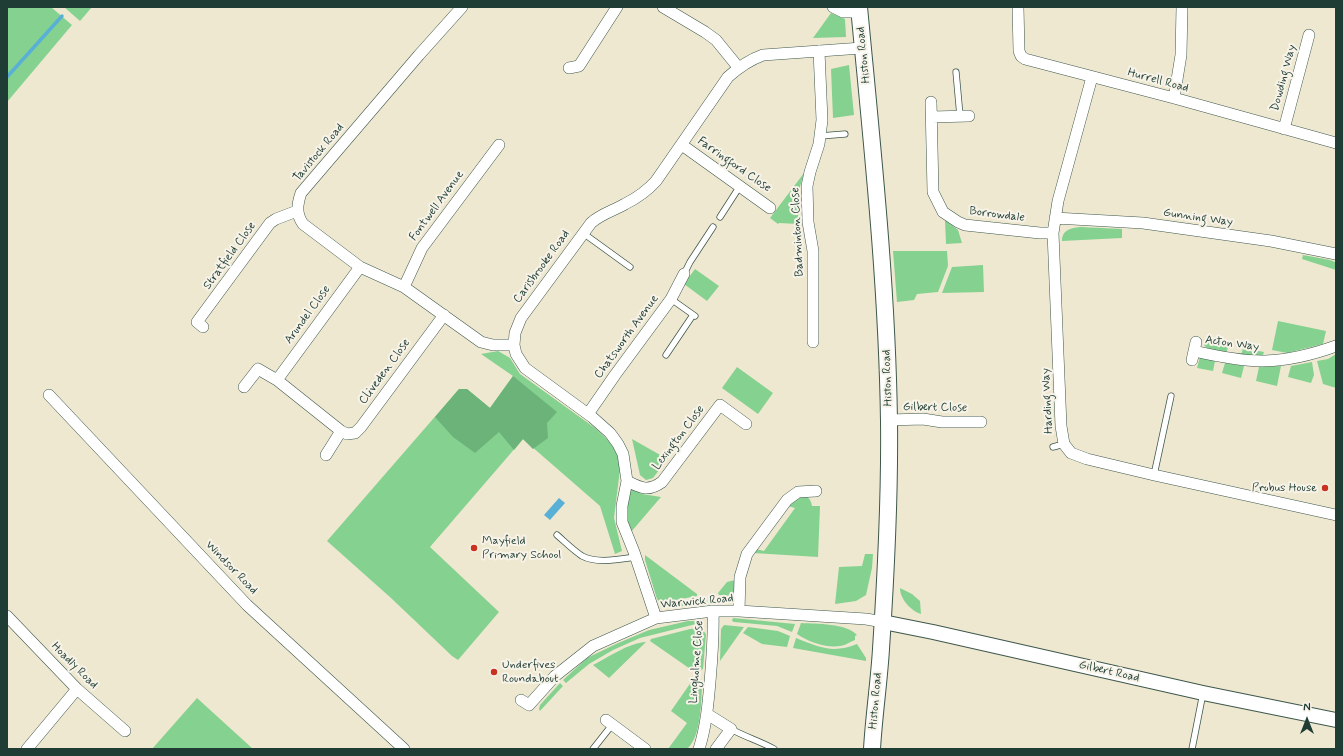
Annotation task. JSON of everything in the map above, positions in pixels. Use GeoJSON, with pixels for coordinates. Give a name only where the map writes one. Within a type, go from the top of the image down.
{"type":"FeatureCollection","features":[{"type":"Feature","properties":{"kind":"main road","name":"Histon Road"},"geometry":{"type":"LineString","coordinates":[[859,9],[882,250],[889,420],[889,492],[883,622],[872,749]]}},
{"type":"Feature","properties":{"kind":"street","name":"Tavistock Road"},"geometry":{"type":"LineString","coordinates":[[297,211],[301,194],[419,55],[462,7]]}},
{"type":"Feature","properties":{"kind":"street"},"geometry":{"type":"LineString","coordinates":[[569,68],[579,66],[617,7]]}},
{"type":"Feature","properties":{"kind":"street"},"geometry":{"type":"LineString","coordinates":[[663,7],[716,40],[738,68]]}},
{"type":"Feature","properties":{"kind":"street"},"geometry":{"type":"LineString","coordinates":[[833,7],[843,12],[859,9]]}},
{"type":"Feature","properties":{"kind":"street","name":"Hurrell Road"},"geometry":{"type":"LineString","coordinates":[[1018,7],[1019,51],[1021,56],[1025,59],[1174,98],[1336,143]]}},
{"type":"Feature","properties":{"kind":"street"},"geometry":{"type":"LineString","coordinates":[[1174,98],[1181,55],[1182,7]]}},
{"type":"Feature","properties":{"kind":"street","name":"Dowding Way"},"geometry":{"type":"LineString","coordinates":[[1284,128],[1309,35]]}},
{"type":"Feature","properties":{"kind":"street","name":"Carisbrooke Road"},"geometry":{"type":"LineString","coordinates":[[514,345],[515,333],[521,318],[583,233],[596,218],[624,205],[646,191],[656,181],[728,77],[738,68],[763,55],[862,48]]}},
{"type":"Feature","properties":{"kind":"street","name":"Badminton Close"},"geometry":{"type":"LineString","coordinates":[[813,342],[813,251],[808,222],[807,186],[819,144],[822,120],[819,52]]}},
{"type":"Feature","properties":{"kind":"street","name":"Harding Way"},"geometry":{"type":"LineString","coordinates":[[1092,77],[1058,201],[1053,233],[1061,419],[1058,445],[1071,453],[1087,459],[1336,515]]}},
{"type":"Feature","properties":{"kind":"street","name":"Borrowdale"},"geometry":{"type":"LineString","coordinates":[[931,102],[933,192],[943,212],[950,218],[965,225],[1053,233]]}},
{"type":"Feature","properties":{"kind":"street"},"geometry":{"type":"LineString","coordinates":[[932,117],[964,116]]}},
{"type":"Feature","properties":{"kind":"street","name":"Farringford Close"},"geometry":{"type":"LineString","coordinates":[[682,144],[770,208]]}},
{"type":"Feature","properties":{"kind":"street","name":"Fontwell Avenue"},"geometry":{"type":"LineString","coordinates":[[404,287],[422,248],[499,145]]}},
{"type":"Feature","properties":{"kind":"street"},"geometry":{"type":"LineString","coordinates":[[297,211],[303,224],[360,267],[404,287],[480,342],[493,346],[514,345],[516,354],[525,368],[588,414],[610,433],[623,454],[627,481],[621,513],[622,522],[636,557],[656,618]]}},
{"type":"Feature","properties":{"kind":"street","name":"Stratfield Close"},"geometry":{"type":"LineString","coordinates":[[203,327],[197,322],[270,223],[276,219],[297,211]]}},
{"type":"Feature","properties":{"kind":"street","name":"Gunning Way"},"geometry":{"type":"LineString","coordinates":[[1055,218],[1143,223],[1271,242],[1336,254]]}},
{"type":"Feature","properties":{"kind":"street","name":"Arundel Close"},"geometry":{"type":"LineString","coordinates":[[277,380],[360,267]]}},
{"type":"Feature","properties":{"kind":"street","name":"Chatsworth Avenue"},"geometry":{"type":"LineString","coordinates":[[588,414],[671,299],[684,274]]}},
{"type":"Feature","properties":{"kind":"street","name":"Cliveden Close"},"geometry":{"type":"LineString","coordinates":[[341,431],[347,434],[355,433],[361,427],[444,315]]}},
{"type":"Feature","properties":{"kind":"street","name":"Acton Way"},"geometry":{"type":"LineString","coordinates":[[1194,351],[1226,358],[1264,362],[1286,360],[1312,354],[1336,346]]}},
{"type":"Feature","properties":{"kind":"street"},"geometry":{"type":"LineString","coordinates":[[244,387],[258,369],[277,380],[341,431],[326,455]]}},
{"type":"Feature","properties":{"kind":"street","name":"Windsor Road"},"geometry":{"type":"LineString","coordinates":[[48,395],[247,604],[404,749]]}},
{"type":"Feature","properties":{"kind":"street","name":"Lexington Close"},"geometry":{"type":"LineString","coordinates":[[627,481],[647,489],[655,487],[662,482],[720,405],[746,424]]}},
{"type":"Feature","properties":{"kind":"street","name":"Gilbert Close"},"geometry":{"type":"LineString","coordinates":[[889,420],[923,419],[942,422],[980,422]]}},
{"type":"Feature","properties":{"kind":"street"},"geometry":{"type":"LineString","coordinates":[[739,611],[740,577],[747,554],[787,500],[798,492],[816,491]]}},
{"type":"Feature","properties":{"kind":"street","name":"Warwick Road"},"geometry":{"type":"LineString","coordinates":[[521,700],[529,705],[555,676],[593,646],[656,618],[713,611],[739,611],[866,619],[883,622]]}},
{"type":"Feature","properties":{"kind":"street","name":"Lingholme Close"},"geometry":{"type":"LineString","coordinates":[[699,749],[705,730],[707,714],[714,640],[713,611]]}},
{"type":"Feature","properties":{"kind":"street","name":"Hoadly Road"},"geometry":{"type":"LineString","coordinates":[[7,616],[77,689],[125,731]]}},
{"type":"Feature","properties":{"kind":"street","name":"Gilbert Road"},"geometry":{"type":"LineString","coordinates":[[883,622],[1203,693],[1336,720]]}},
{"type":"Feature","properties":{"kind":"street"},"geometry":{"type":"LineString","coordinates":[[27,749],[77,689]]}},
{"type":"Feature","properties":{"kind":"street","name":"Lingholme Close"},"geometry":{"type":"LineString","coordinates":[[707,714],[731,729]]}},
{"type":"Feature","properties":{"kind":"street"},"geometry":{"type":"LineString","coordinates":[[609,722],[645,749]]}},
{"type":"Feature","properties":{"kind":"street"},"geometry":{"type":"LineString","coordinates":[[716,749],[731,729]]}},
{"type":"Feature","properties":{"kind":"lane"},"geometry":{"type":"LineString","coordinates":[[956,72],[964,116]]}},
{"type":"Feature","properties":{"kind":"lane"},"geometry":{"type":"LineString","coordinates":[[820,136],[845,134]]}},
{"type":"Feature","properties":{"kind":"lane"},"geometry":{"type":"LineString","coordinates":[[720,216],[740,186]]}},
{"type":"Feature","properties":{"kind":"lane"},"geometry":{"type":"LineString","coordinates":[[684,274],[713,227]]}},
{"type":"Feature","properties":{"kind":"lane"},"geometry":{"type":"LineString","coordinates":[[583,233],[630,267]]}},
{"type":"Feature","properties":{"kind":"lane"},"geometry":{"type":"LineString","coordinates":[[666,355],[695,316],[671,299]]}},
{"type":"Feature","properties":{"kind":"lane"},"geometry":{"type":"LineString","coordinates":[[1154,475],[1171,396]]}},
{"type":"Feature","properties":{"kind":"lane"},"geometry":{"type":"LineString","coordinates":[[557,535],[583,556],[602,561],[636,557]]}},
{"type":"Feature","properties":{"kind":"lane"},"geometry":{"type":"LineString","coordinates":[[1192,749],[1203,693]]}},
{"type":"Feature","properties":{"kind":"lane"},"geometry":{"type":"LineString","coordinates":[[593,749],[609,722]]}},
{"type":"Feature","properties":{"kind":"lane"},"geometry":{"type":"LineString","coordinates":[[731,729],[744,737],[759,741],[774,749]]}},
{"type":"Feature","properties":{"kind":"green space"},"geometry":{"type":"Polygon","coordinates":[[[7,7],[51,7],[72,25],[7,102],[7,7]]]}},
{"type":"Feature","properties":{"kind":"green space"},"geometry":{"type":"Polygon","coordinates":[[[64,7],[92,7],[80,21],[64,7]]]}},
{"type":"Feature","properties":{"kind":"green space"},"geometry":{"type":"Polygon","coordinates":[[[831,13],[845,19],[846,37],[813,38],[831,13]]]}},
{"type":"Feature","properties":{"kind":"green space"},"geometry":{"type":"Polygon","coordinates":[[[849,65],[854,115],[833,118],[831,69],[849,65]]]}},
{"type":"Feature","properties":{"kind":"green space"},"geometry":{"type":"Polygon","coordinates":[[[804,173],[799,190],[798,224],[778,224],[770,218],[804,173]]]}},
{"type":"Feature","properties":{"kind":"green space"},"geometry":{"type":"Polygon","coordinates":[[[945,220],[958,230],[962,243],[946,244],[945,220]]]}},
{"type":"Feature","properties":{"kind":"green space"},"geometry":{"type":"Polygon","coordinates":[[[1080,227],[1122,229],[1122,238],[1062,241],[1062,237],[1065,232],[1070,229],[1080,227]]]}},
{"type":"Feature","properties":{"kind":"green space"},"geometry":{"type":"Polygon","coordinates":[[[893,251],[947,251],[948,266],[938,292],[917,294],[914,300],[897,302],[893,251]]]}},
{"type":"Feature","properties":{"kind":"green space"},"geometry":{"type":"Polygon","coordinates":[[[1303,255],[1335,262],[1336,270],[1302,259],[1303,255]]]}},
{"type":"Feature","properties":{"kind":"green space"},"geometry":{"type":"Polygon","coordinates":[[[983,265],[984,292],[942,293],[952,267],[983,265]]]}},
{"type":"Feature","properties":{"kind":"green space"},"geometry":{"type":"Polygon","coordinates":[[[695,269],[719,286],[707,301],[684,284],[695,269]]]}},
{"type":"Feature","properties":{"kind":"green space"},"geometry":{"type":"Polygon","coordinates":[[[1278,321],[1326,331],[1323,344],[1287,353],[1272,350],[1278,321]]]}},
{"type":"Feature","properties":{"kind":"green space"},"geometry":{"type":"Polygon","coordinates":[[[1207,340],[1229,345],[1226,353],[1208,349],[1204,345],[1207,340]]]}},
{"type":"Feature","properties":{"kind":"green space"},"geometry":{"type":"Polygon","coordinates":[[[1243,348],[1264,352],[1262,358],[1241,356],[1243,348]]]}},
{"type":"Feature","properties":{"kind":"green space"},"geometry":{"type":"Polygon","coordinates":[[[498,351],[510,358],[520,374],[595,428],[615,449],[620,469],[614,518],[622,551],[615,554],[600,506],[523,439],[430,547],[499,612],[458,660],[327,541],[459,389],[467,389],[490,408],[513,376],[481,354],[498,351]]]}},
{"type":"Feature","properties":{"kind":"green space"},"geometry":{"type":"Polygon","coordinates":[[[1336,354],[1336,388],[1323,384],[1317,361],[1328,359],[1336,354]]]}},
{"type":"Feature","properties":{"kind":"green space"},"geometry":{"type":"Polygon","coordinates":[[[1200,357],[1215,361],[1213,371],[1197,368],[1200,357]]]}},
{"type":"Feature","properties":{"kind":"green space"},"geometry":{"type":"Polygon","coordinates":[[[1312,362],[1314,375],[1311,383],[1288,377],[1291,366],[1312,362]]]}},
{"type":"Feature","properties":{"kind":"green space"},"geometry":{"type":"Polygon","coordinates":[[[1225,363],[1244,366],[1241,378],[1222,373],[1225,363]]]}},
{"type":"Feature","properties":{"kind":"green space"},"geometry":{"type":"Polygon","coordinates":[[[1281,366],[1277,386],[1256,381],[1259,367],[1281,366]]]}},
{"type":"Feature","properties":{"kind":"green space"},"geometry":{"type":"Polygon","coordinates":[[[737,367],[773,393],[758,414],[722,388],[737,367]]]}},
{"type":"Feature","properties":{"kind":"green space"},"geometry":{"type":"Polygon","coordinates":[[[513,376],[557,412],[547,423],[548,438],[533,449],[523,439],[514,450],[499,432],[475,453],[453,437],[435,417],[459,389],[467,389],[490,408],[513,376]]]}},
{"type":"Feature","properties":{"kind":"green space"},"geometry":{"type":"Polygon","coordinates":[[[632,439],[662,456],[670,446],[675,449],[653,478],[646,480],[640,475],[632,439]]]}},
{"type":"Feature","properties":{"kind":"green space"},"geometry":{"type":"Polygon","coordinates":[[[631,488],[642,494],[661,497],[631,532],[626,515],[631,488]]]}},
{"type":"Feature","properties":{"kind":"green space"},"geometry":{"type":"Polygon","coordinates":[[[803,495],[809,499],[812,506],[820,506],[818,557],[753,553],[756,549],[764,551],[795,508],[788,506],[795,498],[803,495]]]}},
{"type":"Feature","properties":{"kind":"green space"},"geometry":{"type":"Polygon","coordinates":[[[865,554],[873,554],[872,568],[866,595],[856,601],[835,604],[839,567],[862,566],[865,554]]]}},
{"type":"Feature","properties":{"kind":"green space"},"geometry":{"type":"Polygon","coordinates":[[[645,555],[697,594],[697,596],[660,603],[657,599],[645,560],[645,555]]]}},
{"type":"Feature","properties":{"kind":"green space"},"geometry":{"type":"Polygon","coordinates":[[[735,580],[737,594],[733,596],[719,595],[718,593],[727,582],[735,580]]]}},
{"type":"Feature","properties":{"kind":"green space"},"geometry":{"type":"Polygon","coordinates":[[[900,588],[912,594],[920,601],[921,614],[907,604],[900,592],[900,588]]]}},
{"type":"Feature","properties":{"kind":"green space"},"geometry":{"type":"Polygon","coordinates":[[[702,599],[708,602],[672,608],[673,604],[702,599]]]}},
{"type":"Feature","properties":{"kind":"green space"},"geometry":{"type":"Polygon","coordinates":[[[733,618],[795,624],[792,632],[777,626],[734,622],[732,621],[733,618]]]}},
{"type":"Feature","properties":{"kind":"green space"},"geometry":{"type":"Polygon","coordinates":[[[694,621],[696,624],[640,638],[613,650],[589,664],[566,683],[563,680],[587,658],[616,644],[649,630],[694,621]]]}},
{"type":"Feature","properties":{"kind":"green space"},"geometry":{"type":"Polygon","coordinates":[[[801,623],[839,626],[852,631],[857,635],[855,636],[855,640],[843,645],[823,645],[806,640],[797,634],[801,623]]]}},
{"type":"Feature","properties":{"kind":"green space"},"geometry":{"type":"Polygon","coordinates":[[[724,625],[744,627],[720,661],[721,629],[724,625]]]}},
{"type":"Feature","properties":{"kind":"green space"},"geometry":{"type":"Polygon","coordinates":[[[748,627],[778,631],[790,636],[787,647],[762,644],[743,633],[748,627]]]}},
{"type":"Feature","properties":{"kind":"green space"},"geometry":{"type":"Polygon","coordinates":[[[701,628],[706,634],[703,669],[696,673],[650,641],[651,639],[690,629],[701,628]]]}},
{"type":"Feature","properties":{"kind":"green space"},"geometry":{"type":"Polygon","coordinates":[[[796,638],[833,649],[841,649],[857,644],[866,658],[866,661],[793,648],[796,638]]]}},
{"type":"Feature","properties":{"kind":"green space"},"geometry":{"type":"Polygon","coordinates":[[[646,642],[609,678],[593,665],[632,645],[646,642]]]}},
{"type":"Feature","properties":{"kind":"green space"},"geometry":{"type":"Polygon","coordinates":[[[694,678],[702,686],[698,729],[692,744],[687,749],[668,749],[687,723],[671,711],[694,678]]]}},
{"type":"Feature","properties":{"kind":"green space"},"geometry":{"type":"Polygon","coordinates":[[[560,683],[563,686],[540,711],[540,705],[560,683]]]}},
{"type":"Feature","properties":{"kind":"green space"},"geometry":{"type":"Polygon","coordinates":[[[197,698],[253,749],[152,749],[197,698]]]}},
{"type":"Feature","properties":{"kind":"water"},"geometry":{"type":"Polygon","coordinates":[[[559,498],[565,503],[550,520],[544,515],[559,498]]]}},
{"type":"Feature","properties":{"kind":"waterway"},"geometry":{"type":"LineString","coordinates":[[7,77],[62,16]]}},
{"type":"Feature","properties":{"kind":"place","name":"Probus House"},"geometry":{"type":"Point","coordinates":[1325,488]}},
{"type":"Feature","properties":{"kind":"place","name":"Mayfield Primary School"},"geometry":{"type":"Point","coordinates":[474,548]}},
{"type":"Feature","properties":{"kind":"place","name":"Underfives Roundabout"},"geometry":{"type":"Point","coordinates":[494,672]}}]}
